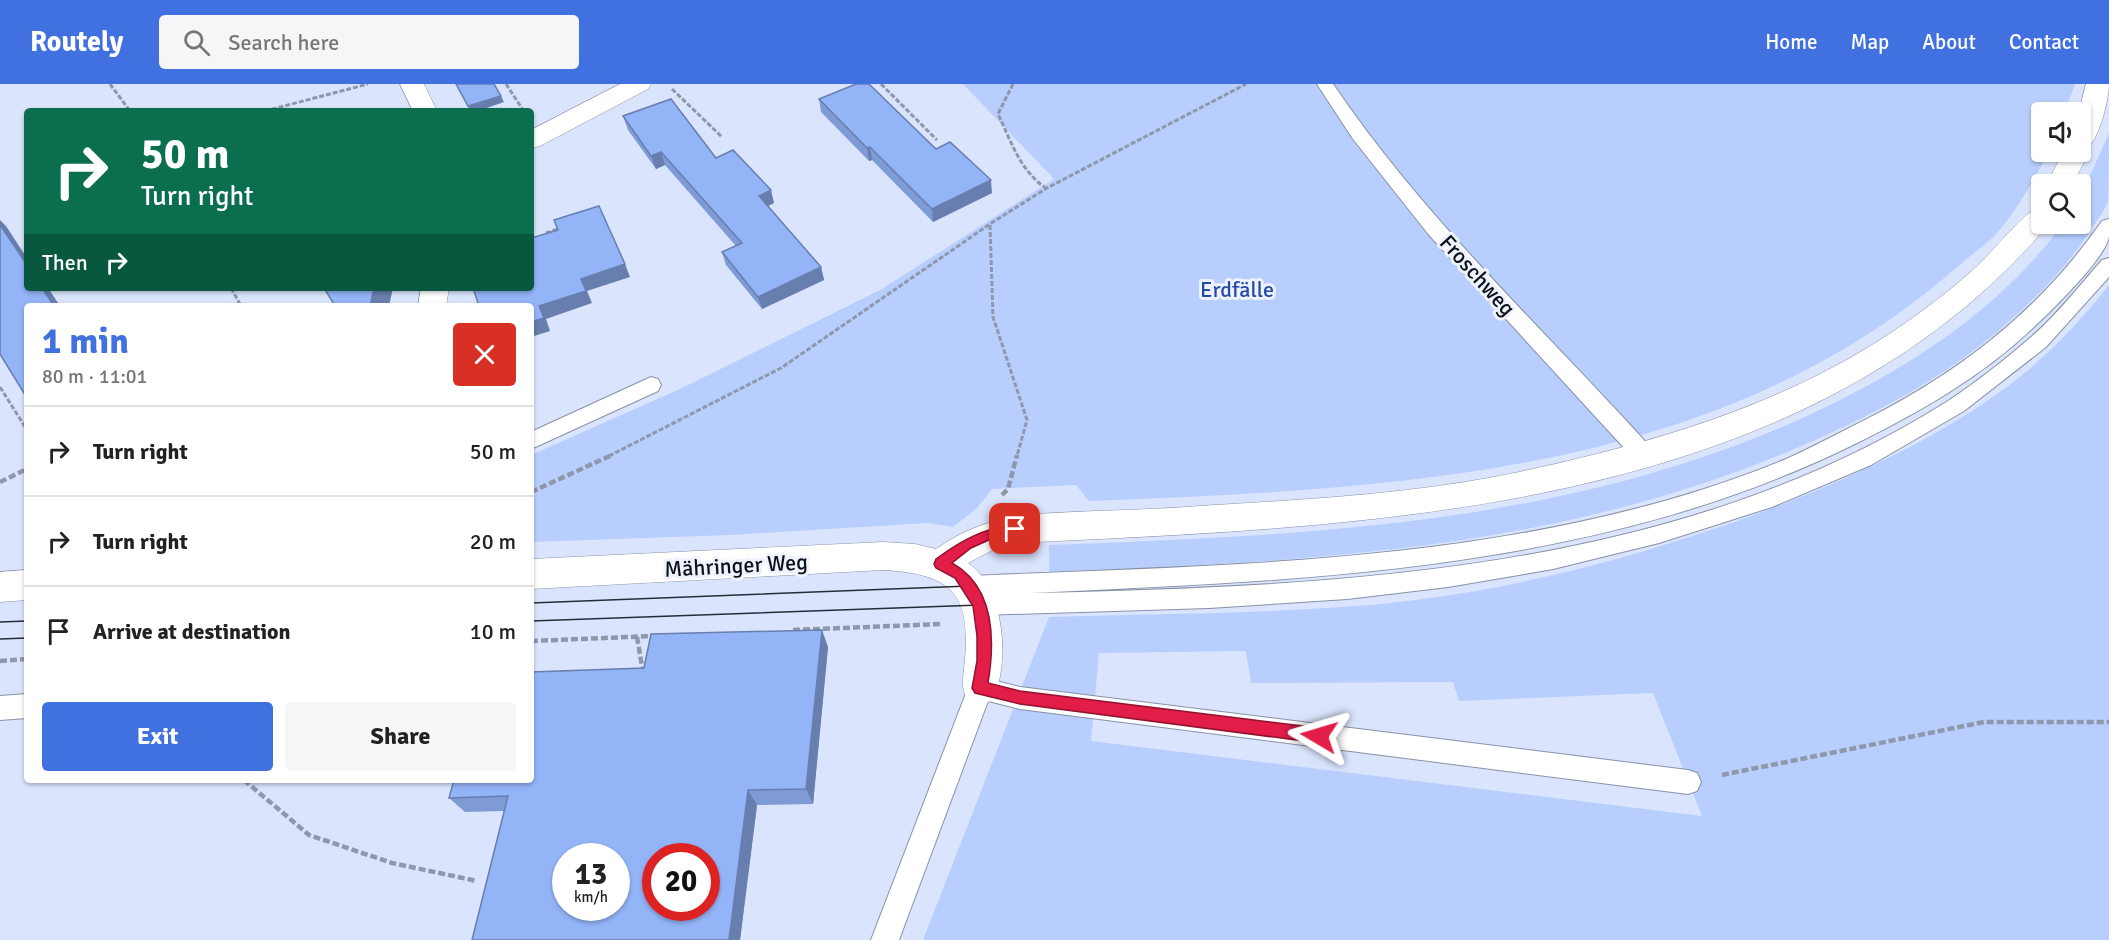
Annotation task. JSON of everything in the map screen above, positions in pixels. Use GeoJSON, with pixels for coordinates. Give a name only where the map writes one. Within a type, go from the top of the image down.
{"type":"FeatureCollection","features":[{"type":"Feature","properties":{"kind":"street"},"geometry":{"type":"LineString","coordinates":[[412,84],[424,108]]}},
{"type":"Feature","properties":{"kind":"street"},"geometry":{"type":"LineString","coordinates":[[534,138],[639,84]]}},
{"type":"Feature","properties":{"kind":"street"},"geometry":{"type":"LineString","coordinates":[[2091,107],[2098,84]]}},
{"type":"Feature","properties":{"kind":"street"},"geometry":{"type":"LineString","coordinates":[[980,688],[984,661],[977,604],[960,574],[941,564],[966,544],[989,534],[1015,529],[1351,509],[1510,488],[1645,456],[1707,436],[1773,410],[1838,380],[1889,351],[1934,320],[1974,286],[2011,252],[2031,227]]}},
{"type":"Feature","properties":{"kind":"street","name":"Mähringer Weg"},"geometry":{"type":"LineString","coordinates":[[534,574],[883,556],[923,558],[941,564]]}},
{"type":"Feature","properties":{"kind":"street"},"geometry":{"type":"LineString","coordinates":[[0,587],[24,585]]}},
{"type":"Feature","properties":{"kind":"lane","name":"Froschweg"},"geometry":{"type":"LineString","coordinates":[[1325,84],[1348,122],[1390,177],[1645,456]]}},
{"type":"Feature","properties":{"kind":"lane"},"geometry":{"type":"LineString","coordinates":[[977,604],[1263,573],[1401,561],[1494,548],[1576,533],[1717,493],[1780,471],[1853,438],[1948,384],[1997,348],[2038,312],[2084,261],[2109,225]]}},
{"type":"Feature","properties":{"kind":"lane"},"geometry":{"type":"LineString","coordinates":[[977,604],[1267,595],[1410,582],[1548,560],[1696,523],[1743,508],[1832,473],[1940,416],[1994,380],[2041,341],[2078,304],[2109,265]]}},
{"type":"Feature","properties":{"kind":"lane"},"geometry":{"type":"LineString","coordinates":[[534,440],[651,385]]}},
{"type":"Feature","properties":{"kind":"lane"},"geometry":{"type":"LineString","coordinates":[[885,940],[980,688],[1020,698],[1688,782]]}},
{"type":"Feature","properties":{"kind":"lane"},"geometry":{"type":"LineString","coordinates":[[0,708],[24,706]]}},
{"type":"Feature","properties":{"kind":"path"},"geometry":{"type":"LineString","coordinates":[[110,84],[128,108]]}},
{"type":"Feature","properties":{"kind":"path"},"geometry":{"type":"LineString","coordinates":[[276,108],[368,84]]}},
{"type":"Feature","properties":{"kind":"path"},"geometry":{"type":"LineString","coordinates":[[506,84],[521,108]]}},
{"type":"Feature","properties":{"kind":"path"},"geometry":{"type":"LineString","coordinates":[[668,84],[722,137]]}},
{"type":"Feature","properties":{"kind":"path"},"geometry":{"type":"LineString","coordinates":[[881,84],[937,140]]}},
{"type":"Feature","properties":{"kind":"path"},"geometry":{"type":"LineString","coordinates":[[1013,84],[998,114],[1029,174],[1038,184],[1047,188]]}},
{"type":"Feature","properties":{"kind":"path"},"geometry":{"type":"LineString","coordinates":[[534,491],[646,439],[781,368],[990,224],[1047,188],[1246,84]]}},
{"type":"Feature","properties":{"kind":"path"},"geometry":{"type":"LineString","coordinates":[[990,224],[993,317],[1027,420],[1008,489],[1000,497]]}},
{"type":"Feature","properties":{"kind":"path"},"geometry":{"type":"LineString","coordinates":[[541,235],[571,225]]}},
{"type":"Feature","properties":{"kind":"path"},"geometry":{"type":"LineString","coordinates":[[0,387],[24,425]]}},
{"type":"Feature","properties":{"kind":"path"},"geometry":{"type":"LineString","coordinates":[[0,482],[24,470]]}},
{"type":"Feature","properties":{"kind":"path"},"geometry":{"type":"LineString","coordinates":[[792,630],[977,604]]}},
{"type":"Feature","properties":{"kind":"path"},"geometry":{"type":"LineString","coordinates":[[534,641],[661,636]]}},
{"type":"Feature","properties":{"kind":"path"},"geometry":{"type":"LineString","coordinates":[[637,637],[645,682]]}},
{"type":"Feature","properties":{"kind":"path"},"geometry":{"type":"LineString","coordinates":[[0,661],[24,659]]}},
{"type":"Feature","properties":{"kind":"path"},"geometry":{"type":"LineString","coordinates":[[1688,782],[1984,722],[2109,722]]}},
{"type":"Feature","properties":{"kind":"path"},"geometry":{"type":"LineString","coordinates":[[248,783],[309,835],[392,863],[477,881]]}},
{"type":"Feature","properties":{"kind":"green space","name":"Erdfälle"},"geometry":{"type":"Polygon","coordinates":[[[963,84],[2075,84],[2069,102],[2031,102],[2031,162],[2043,162],[2036,174],[2031,174],[2031,184],[2025,194],[1991,240],[1922,296],[1816,365],[1719,409],[1619,441],[1514,464],[1408,480],[1301,490],[1089,501],[1076,485],[992,489],[977,508],[953,527],[928,523],[730,535],[534,542],[534,495],[536,494],[534,492],[534,454],[680,389],[882,289],[1054,179],[963,84]]]}},
{"type":"Feature","properties":{"kind":"green space"},"geometry":{"type":"Polygon","coordinates":[[[2109,133],[2108,201],[2091,230],[2091,174],[2109,133]]]}},
{"type":"Feature","properties":{"kind":"green space"},"geometry":{"type":"Polygon","coordinates":[[[2055,234],[2088,234],[2074,255],[2042,291],[1982,344],[1931,380],[1849,425],[1792,450],[1701,484],[1610,511],[1518,531],[1426,545],[1240,563],[1049,572],[1049,545],[1252,536],[1353,527],[1454,515],[1553,498],[1651,474],[1746,441],[1840,400],[1872,383],[1933,346],[1962,325],[2016,278],[2055,234]]]}},
{"type":"Feature","properties":{"kind":"green space"},"geometry":{"type":"Polygon","coordinates":[[[2109,285],[2109,940],[923,940],[1049,617],[1269,611],[1396,602],[1450,595],[1556,575],[1660,546],[1762,512],[1830,485],[1897,454],[1961,418],[1992,398],[2033,366],[2078,321],[2109,285]],[[1246,651],[1099,653],[1091,741],[1702,816],[1653,693],[1459,701],[1453,682],[1251,683],[1246,651]]]}},
{"type":"Feature","properties":{"kind":"building"},"geometry":{"type":"Polygon","coordinates":[[[456,84],[494,84],[501,96],[468,106],[456,84]]]}},
{"type":"Feature","properties":{"kind":"building"},"geometry":{"type":"Polygon","coordinates":[[[856,84],[869,84],[936,149],[950,142],[991,180],[932,209],[819,99],[856,84]]]}},
{"type":"Feature","properties":{"kind":"building"},"geometry":{"type":"Polygon","coordinates":[[[671,99],[716,158],[733,150],[771,190],[759,196],[821,267],[758,297],[722,252],[742,243],[661,152],[651,156],[623,116],[671,99]]]}},
{"type":"Feature","properties":{"kind":"building"},"geometry":{"type":"Polygon","coordinates":[[[599,206],[625,264],[581,279],[586,291],[539,306],[544,318],[534,321],[534,303],[478,303],[474,291],[534,291],[534,237],[558,230],[554,220],[599,206]]]}},
{"type":"Feature","properties":{"kind":"building"},"geometry":{"type":"Polygon","coordinates":[[[0,225],[24,261],[24,291],[44,291],[52,303],[24,303],[24,393],[0,354],[0,225]]]}},
{"type":"Feature","properties":{"kind":"building"},"geometry":{"type":"Polygon","coordinates":[[[326,291],[373,291],[371,303],[333,303],[326,291]]]}},
{"type":"Feature","properties":{"kind":"building"},"geometry":{"type":"Polygon","coordinates":[[[822,630],[806,789],[748,790],[729,940],[472,940],[508,796],[449,798],[453,783],[534,783],[534,672],[644,668],[651,634],[822,630]]]}},
{"type":"Feature","properties":{"kind":"tram line"},"geometry":{"type":"LineString","coordinates":[[534,603],[969,586]]}},
{"type":"Feature","properties":{"kind":"tram line"},"geometry":{"type":"LineString","coordinates":[[534,621],[980,605]]}},
{"type":"Feature","properties":{"kind":"tram line"},"geometry":{"type":"LineString","coordinates":[[0,622],[24,621]]}},
{"type":"Feature","properties":{"kind":"tram line"},"geometry":{"type":"LineString","coordinates":[[0,639],[24,638]]}},
{"type":"Feature","properties":{"kind":"route"},"geometry":{"type":"LineString","coordinates":[[1015,529],[989,534],[966,544],[941,564],[960,574],[980,605],[984,661],[980,688],[1020,698],[1319,736]]}}]}
